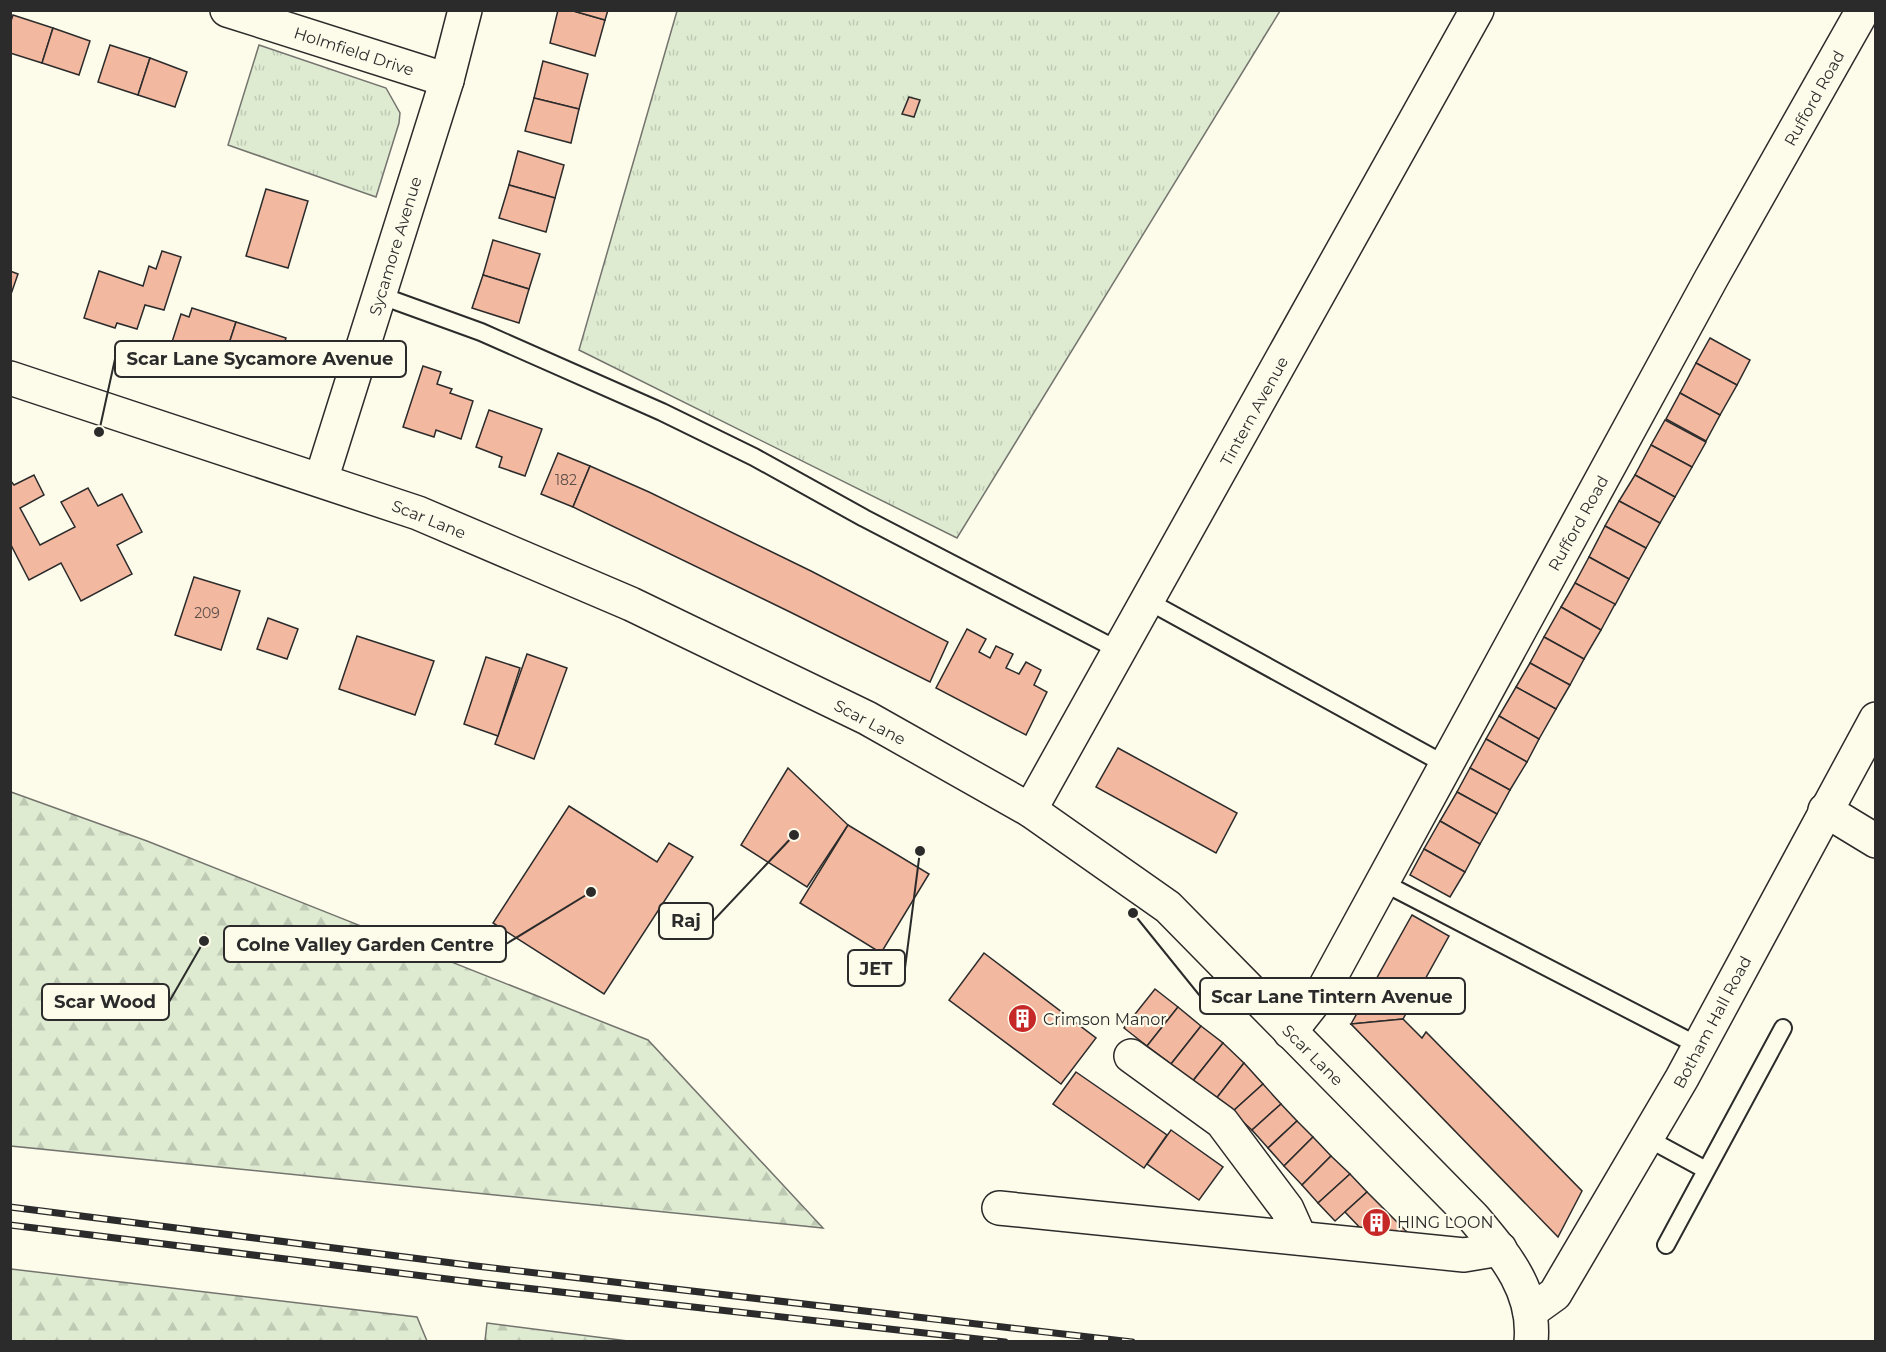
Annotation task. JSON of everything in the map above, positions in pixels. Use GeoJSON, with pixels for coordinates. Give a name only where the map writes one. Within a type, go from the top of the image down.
{"type":"FeatureCollection","features":[{"type":"Feature","properties":{"kind":"street","name":"Holmfield Drive"},"geometry":{"type":"LineString","coordinates":[[227,10],[447,80]]}},
{"type":"Feature","properties":{"kind":"street","name":"Sycamore Avenue"},"geometry":{"type":"LineString","coordinates":[[321,480],[447,80],[465,10]]}},
{"type":"Feature","properties":{"kind":"street","name":"Tintern Avenue"},"geometry":{"type":"LineString","coordinates":[[1030,810],[1477,10]]}},
{"type":"Feature","properties":{"kind":"street","name":"Rufford Road"},"geometry":{"type":"LineString","coordinates":[[1290,1032],[1324,989],[1712,277],[1863,10]]}},
{"type":"Feature","properties":{"kind":"street","name":"Scar Lane"},"geometry":{"type":"LineString","coordinates":[[10,378],[418,513],[631,604],[867,718],[1030,810],[1168,907],[1473,1217],[1500,1249],[1519,1278],[1531,1328]]}},
{"type":"Feature","properties":{"kind":"street","name":"Botham Hall Road"},"geometry":{"type":"LineString","coordinates":[[1531,1328],[1555,1294],[1699,1046],[1875,719]]}},
{"type":"Feature","properties":{"kind":"street"},"geometry":{"type":"LineString","coordinates":[[1825,810],[1875,842]]}},
{"type":"Feature","properties":{"kind":"street"},"geometry":{"type":"LineString","coordinates":[[1131,1056],[1222,1122],[1287,1209],[1300,1238]]}},
{"type":"Feature","properties":{"kind":"street"},"geometry":{"type":"LineString","coordinates":[[999,1208],[1464,1255],[1500,1249]]}},
{"type":"Feature","properties":{"kind":"lane"},"geometry":{"type":"LineString","coordinates":[[379,295],[481,332],[663,412],[754,457],[864,518],[1120,651]]}},
{"type":"Feature","properties":{"kind":"lane"},"geometry":{"type":"LineString","coordinates":[[1148,601],[1446,765]]}},
{"type":"Feature","properties":{"kind":"lane"},"geometry":{"type":"LineString","coordinates":[[1382,882],[1699,1046]]}},
{"type":"Feature","properties":{"kind":"lane"},"geometry":{"type":"LineString","coordinates":[[1666,1245],[1783,1028]]}},
{"type":"Feature","properties":{"kind":"lane"},"geometry":{"type":"LineString","coordinates":[[1647,1138],[1706,1170]]}},
{"type":"Feature","properties":{"kind":"green space"},"geometry":{"type":"Polygon","coordinates":[[[677,11],[1280,11],[957,538],[579,350],[677,11]]]}},
{"type":"Feature","properties":{"kind":"green space"},"geometry":{"type":"Polygon","coordinates":[[[259,45],[386,88],[400,113],[376,197],[228,145],[259,45]]]}},
{"type":"Feature","properties":{"kind":"green space"},"geometry":{"type":"Polygon","coordinates":[[[11,792],[147,841],[648,1040],[823,1228],[11,1146],[11,792]]]}},
{"type":"Feature","properties":{"kind":"green space"},"geometry":{"type":"Polygon","coordinates":[[[11,1269],[417,1317],[427,1341],[11,1341],[11,1269]]]}},
{"type":"Feature","properties":{"kind":"green space"},"geometry":{"type":"Polygon","coordinates":[[[487,1323],[628,1341],[485,1341],[487,1323]]]}},
{"type":"Feature","properties":{"kind":"building"},"geometry":{"type":"Polygon","coordinates":[[[558,10],[570,10],[605,20],[595,56],[550,43],[558,10]]]}},
{"type":"Feature","properties":{"kind":"building"},"geometry":{"type":"Polygon","coordinates":[[[570,10],[608,10],[605,20],[570,10]]]}},
{"type":"Feature","properties":{"kind":"building"},"geometry":{"type":"Polygon","coordinates":[[[13,15],[53,28],[42,63],[10,53],[10,24],[13,15]]]}},
{"type":"Feature","properties":{"kind":"building"},"geometry":{"type":"Polygon","coordinates":[[[53,28],[90,41],[79,75],[42,63],[53,28]]]}},
{"type":"Feature","properties":{"kind":"building"},"geometry":{"type":"Polygon","coordinates":[[[110,45],[150,58],[138,95],[98,82],[110,45]]]}},
{"type":"Feature","properties":{"kind":"building"},"geometry":{"type":"Polygon","coordinates":[[[150,58],[187,72],[175,107],[138,95],[150,58]]]}},
{"type":"Feature","properties":{"kind":"building"},"geometry":{"type":"Polygon","coordinates":[[[543,61],[588,74],[579,109],[534,98],[543,61]]]}},
{"type":"Feature","properties":{"kind":"building"},"geometry":{"type":"Polygon","coordinates":[[[909,97],[920,100],[914,117],[902,114],[909,97]]]}},
{"type":"Feature","properties":{"kind":"building"},"geometry":{"type":"Polygon","coordinates":[[[534,98],[579,109],[571,143],[525,131],[534,98]]]}},
{"type":"Feature","properties":{"kind":"building"},"geometry":{"type":"Polygon","coordinates":[[[518,151],[564,165],[555,198],[509,185],[518,151]]]}},
{"type":"Feature","properties":{"kind":"building"},"geometry":{"type":"Polygon","coordinates":[[[509,185],[555,198],[546,232],[499,218],[509,185]]]}},
{"type":"Feature","properties":{"kind":"building"},"geometry":{"type":"Polygon","coordinates":[[[266,189],[308,201],[288,268],[246,256],[266,189]]]}},
{"type":"Feature","properties":{"kind":"building"},"geometry":{"type":"Polygon","coordinates":[[[493,240],[540,254],[529,289],[483,275],[493,240]]]}},
{"type":"Feature","properties":{"kind":"building"},"geometry":{"type":"Polygon","coordinates":[[[162,251],[181,257],[164,310],[145,305],[137,329],[117,323],[115,328],[84,318],[99,271],[143,286],[149,266],[156,269],[162,251]]]}},
{"type":"Feature","properties":{"kind":"building"},"geometry":{"type":"Polygon","coordinates":[[[10,271],[18,274],[10,297],[10,271]]]}},
{"type":"Feature","properties":{"kind":"building"},"geometry":{"type":"Polygon","coordinates":[[[483,275],[529,289],[519,323],[472,308],[483,275]]]}},
{"type":"Feature","properties":{"kind":"building"},"geometry":{"type":"Polygon","coordinates":[[[192,308],[236,322],[224,359],[172,342],[181,314],[189,317],[192,308]]]}},
{"type":"Feature","properties":{"kind":"building"},"geometry":{"type":"Polygon","coordinates":[[[236,322],[286,338],[274,374],[224,359],[236,322]]]}},
{"type":"Feature","properties":{"kind":"building"},"geometry":{"type":"Polygon","coordinates":[[[1710,338],[1750,360],[1737,385],[1696,363],[1710,338]]]}},
{"type":"Feature","properties":{"kind":"building"},"geometry":{"type":"Polygon","coordinates":[[[1696,363],[1737,385],[1720,415],[1680,393],[1696,363]]]}},
{"type":"Feature","properties":{"kind":"building"},"geometry":{"type":"Polygon","coordinates":[[[423,366],[441,372],[437,384],[452,389],[450,393],[473,401],[461,439],[436,430],[434,437],[403,427],[423,366]]]}},
{"type":"Feature","properties":{"kind":"building"},"geometry":{"type":"Polygon","coordinates":[[[1680,393],[1720,415],[1706,441],[1666,419],[1680,393]]]}},
{"type":"Feature","properties":{"kind":"building"},"geometry":{"type":"Polygon","coordinates":[[[489,410],[542,429],[525,476],[499,467],[502,457],[476,447],[489,410]]]}},
{"type":"Feature","properties":{"kind":"building"},"geometry":{"type":"Polygon","coordinates":[[[1665,420],[1706,442],[1692,467],[1651,445],[1665,420]]]}},
{"type":"Feature","properties":{"kind":"building"},"geometry":{"type":"Polygon","coordinates":[[[1651,445],[1692,467],[1675,497],[1635,475],[1651,445]]]}},
{"type":"Feature","properties":{"kind":"building"},"geometry":{"type":"Polygon","coordinates":[[[558,453],[590,466],[573,507],[541,494],[558,453]]]}},
{"type":"Feature","properties":{"kind":"building"},"geometry":{"type":"Polygon","coordinates":[[[590,466],[649,492],[811,571],[948,642],[930,682],[573,507],[590,466]]]}},
{"type":"Feature","properties":{"kind":"building"},"geometry":{"type":"Polygon","coordinates":[[[34,475],[44,495],[20,508],[40,545],[75,527],[61,502],[88,488],[98,506],[122,494],[142,532],[117,545],[132,574],[81,601],[61,563],[29,580],[10,543],[10,480],[14,485],[34,475]]]}},
{"type":"Feature","properties":{"kind":"building"},"geometry":{"type":"Polygon","coordinates":[[[1635,475],[1675,497],[1660,523],[1619,501],[1635,475]]]}},
{"type":"Feature","properties":{"kind":"building"},"geometry":{"type":"Polygon","coordinates":[[[1619,501],[1660,523],[1646,548],[1605,526],[1619,501]]]}},
{"type":"Feature","properties":{"kind":"building"},"geometry":{"type":"Polygon","coordinates":[[[1605,526],[1646,548],[1629,579],[1589,557],[1605,526]]]}},
{"type":"Feature","properties":{"kind":"building"},"geometry":{"type":"Polygon","coordinates":[[[1589,557],[1629,579],[1615,605],[1575,583],[1589,557]]]}},
{"type":"Feature","properties":{"kind":"building"},"geometry":{"type":"Polygon","coordinates":[[[194,577],[240,591],[221,650],[175,635],[194,577]]]}},
{"type":"Feature","properties":{"kind":"building"},"geometry":{"type":"Polygon","coordinates":[[[1575,583],[1615,604],[1601,630],[1561,607],[1575,583]]]}},
{"type":"Feature","properties":{"kind":"building"},"geometry":{"type":"Polygon","coordinates":[[[1561,607],[1601,630],[1584,659],[1544,637],[1561,607]]]}},
{"type":"Feature","properties":{"kind":"building"},"geometry":{"type":"Polygon","coordinates":[[[268,618],[298,629],[287,659],[257,649],[268,618]]]}},
{"type":"Feature","properties":{"kind":"building"},"geometry":{"type":"Polygon","coordinates":[[[967,629],[986,639],[979,652],[990,658],[996,646],[1013,654],[1006,668],[1019,674],[1026,662],[1041,670],[1034,685],[1047,692],[1026,735],[936,688],[967,629]]]}},
{"type":"Feature","properties":{"kind":"building"},"geometry":{"type":"Polygon","coordinates":[[[357,636],[434,661],[415,715],[339,689],[357,636]]]}},
{"type":"Feature","properties":{"kind":"building"},"geometry":{"type":"Polygon","coordinates":[[[1544,637],[1584,659],[1570,685],[1530,663],[1544,637]]]}},
{"type":"Feature","properties":{"kind":"building"},"geometry":{"type":"Polygon","coordinates":[[[527,654],[567,668],[534,759],[495,744],[527,654]]]}},
{"type":"Feature","properties":{"kind":"building"},"geometry":{"type":"Polygon","coordinates":[[[486,657],[520,668],[498,736],[464,724],[486,657]]]}},
{"type":"Feature","properties":{"kind":"building"},"geometry":{"type":"Polygon","coordinates":[[[1530,663],[1570,685],[1556,709],[1516,687],[1530,663]]]}},
{"type":"Feature","properties":{"kind":"building"},"geometry":{"type":"Polygon","coordinates":[[[1516,687],[1556,709],[1539,739],[1499,716],[1516,687]]]}},
{"type":"Feature","properties":{"kind":"building"},"geometry":{"type":"Polygon","coordinates":[[[1499,716],[1539,739],[1527,762],[1486,739],[1499,716]]]}},
{"type":"Feature","properties":{"kind":"building"},"geometry":{"type":"Polygon","coordinates":[[[1486,739],[1527,762],[1510,790],[1470,768],[1486,739]]]}},
{"type":"Feature","properties":{"kind":"building"},"geometry":{"type":"Polygon","coordinates":[[[1118,748],[1237,813],[1216,853],[1096,787],[1118,748]]]}},
{"type":"Feature","properties":{"kind":"building"},"geometry":{"type":"Polygon","coordinates":[[[788,768],[848,825],[807,887],[741,845],[788,768]]]}},
{"type":"Feature","properties":{"kind":"building"},"geometry":{"type":"Polygon","coordinates":[[[1470,768],[1510,790],[1497,814],[1457,792],[1470,768]]]}},
{"type":"Feature","properties":{"kind":"building"},"geometry":{"type":"Polygon","coordinates":[[[1457,792],[1497,814],[1480,844],[1440,821],[1457,792]]]}},
{"type":"Feature","properties":{"kind":"building"},"geometry":{"type":"Polygon","coordinates":[[[569,806],[657,862],[669,843],[693,857],[604,994],[493,923],[569,806]]]}},
{"type":"Feature","properties":{"kind":"building"},"geometry":{"type":"Polygon","coordinates":[[[1440,821],[1480,844],[1465,872],[1424,849],[1440,821]]]}},
{"type":"Feature","properties":{"kind":"building"},"geometry":{"type":"Polygon","coordinates":[[[848,825],[929,874],[881,953],[800,903],[848,825]]]}},
{"type":"Feature","properties":{"kind":"building"},"geometry":{"type":"Polygon","coordinates":[[[1424,849],[1465,872],[1450,897],[1410,875],[1424,849]]]}},
{"type":"Feature","properties":{"kind":"building"},"geometry":{"type":"Polygon","coordinates":[[[1412,915],[1449,936],[1403,1019],[1351,1024],[1412,915]]]}},
{"type":"Feature","properties":{"kind":"building","name":"Crimson Manor"},"geometry":{"type":"Polygon","coordinates":[[[984,953],[1096,1038],[1061,1084],[949,1000],[984,953]]]}},
{"type":"Feature","properties":{"kind":"building"},"geometry":{"type":"Polygon","coordinates":[[[1155,989],[1178,1007],[1147,1046],[1124,1028],[1155,989]]]}},
{"type":"Feature","properties":{"kind":"building"},"geometry":{"type":"Polygon","coordinates":[[[1178,1007],[1201,1026],[1171,1064],[1147,1046],[1178,1007]]]}},
{"type":"Feature","properties":{"kind":"building"},"geometry":{"type":"Polygon","coordinates":[[[1403,1019],[1422,1038],[1426,1032],[1582,1191],[1558,1237],[1351,1024],[1403,1019]]]}},
{"type":"Feature","properties":{"kind":"building"},"geometry":{"type":"Polygon","coordinates":[[[1201,1026],[1223,1043],[1192,1082],[1171,1064],[1201,1026]]]}},
{"type":"Feature","properties":{"kind":"building"},"geometry":{"type":"Polygon","coordinates":[[[1223,1043],[1244,1063],[1215,1100],[1192,1082],[1223,1043]]]}},
{"type":"Feature","properties":{"kind":"building"},"geometry":{"type":"Polygon","coordinates":[[[1244,1063],[1263,1084],[1232,1112],[1215,1100],[1244,1063]]]}},
{"type":"Feature","properties":{"kind":"building"},"geometry":{"type":"Polygon","coordinates":[[[1076,1072],[1167,1135],[1144,1168],[1053,1104],[1076,1072]]]}},
{"type":"Feature","properties":{"kind":"building"},"geometry":{"type":"Polygon","coordinates":[[[1263,1084],[1281,1104],[1252,1130],[1232,1112],[1263,1084]]]}},
{"type":"Feature","properties":{"kind":"building"},"geometry":{"type":"Polygon","coordinates":[[[1281,1104],[1297,1121],[1268,1148],[1252,1130],[1281,1104]]]}},
{"type":"Feature","properties":{"kind":"building"},"geometry":{"type":"Polygon","coordinates":[[[1297,1121],[1313,1137],[1284,1166],[1268,1148],[1297,1121]]]}},
{"type":"Feature","properties":{"kind":"building"},"geometry":{"type":"Polygon","coordinates":[[[1171,1130],[1223,1167],[1199,1200],[1147,1164],[1171,1130]]]}},
{"type":"Feature","properties":{"kind":"building"},"geometry":{"type":"Polygon","coordinates":[[[1313,1137],[1331,1156],[1302,1185],[1284,1166],[1313,1137]]]}},
{"type":"Feature","properties":{"kind":"building"},"geometry":{"type":"Polygon","coordinates":[[[1331,1156],[1350,1174],[1318,1203],[1302,1185],[1331,1156]]]}},
{"type":"Feature","properties":{"kind":"building"},"geometry":{"type":"Polygon","coordinates":[[[1350,1174],[1367,1192],[1335,1221],[1318,1203],[1350,1174]]]}},
{"type":"Feature","properties":{"kind":"building","name":"HING LOON"},"geometry":{"type":"Polygon","coordinates":[[[1367,1192],[1407,1232],[1397,1240],[1366,1234],[1345,1212],[1367,1192]]]}},
{"type":"Feature","properties":{"kind":"railway"},"geometry":{"type":"LineString","coordinates":[[10,1207],[476,1266],[1132,1342]]}},
{"type":"Feature","properties":{"kind":"railway"},"geometry":{"type":"LineString","coordinates":[[10,1225],[480,1283],[1005,1342]]}},
{"type":"Feature","properties":{"kind":"place","name":"Scar Lane Sycamore Avenue"},"geometry":{"type":"Point","coordinates":[99,432]}},
{"type":"Feature","properties":{"kind":"place","name":"Raj"},"geometry":{"type":"Point","coordinates":[794,835]}},
{"type":"Feature","properties":{"kind":"place","name":"JET"},"geometry":{"type":"Point","coordinates":[920,851]}},
{"type":"Feature","properties":{"kind":"place","name":"Colne Valley Garden Centre"},"geometry":{"type":"Point","coordinates":[591,892]}},
{"type":"Feature","properties":{"kind":"place","name":"Scar Lane Tintern Avenue"},"geometry":{"type":"Point","coordinates":[1133,913]}},
{"type":"Feature","properties":{"kind":"place","name":"Scar Wood"},"geometry":{"type":"Point","coordinates":[204,941]}},
{"type":"Feature","properties":{"kind":"place","name":"Crimson Manor"},"geometry":{"type":"Point","coordinates":[1022,1019]}},
{"type":"Feature","properties":{"kind":"place","name":"HING LOON"},"geometry":{"type":"Point","coordinates":[1376,1222]}}]}
